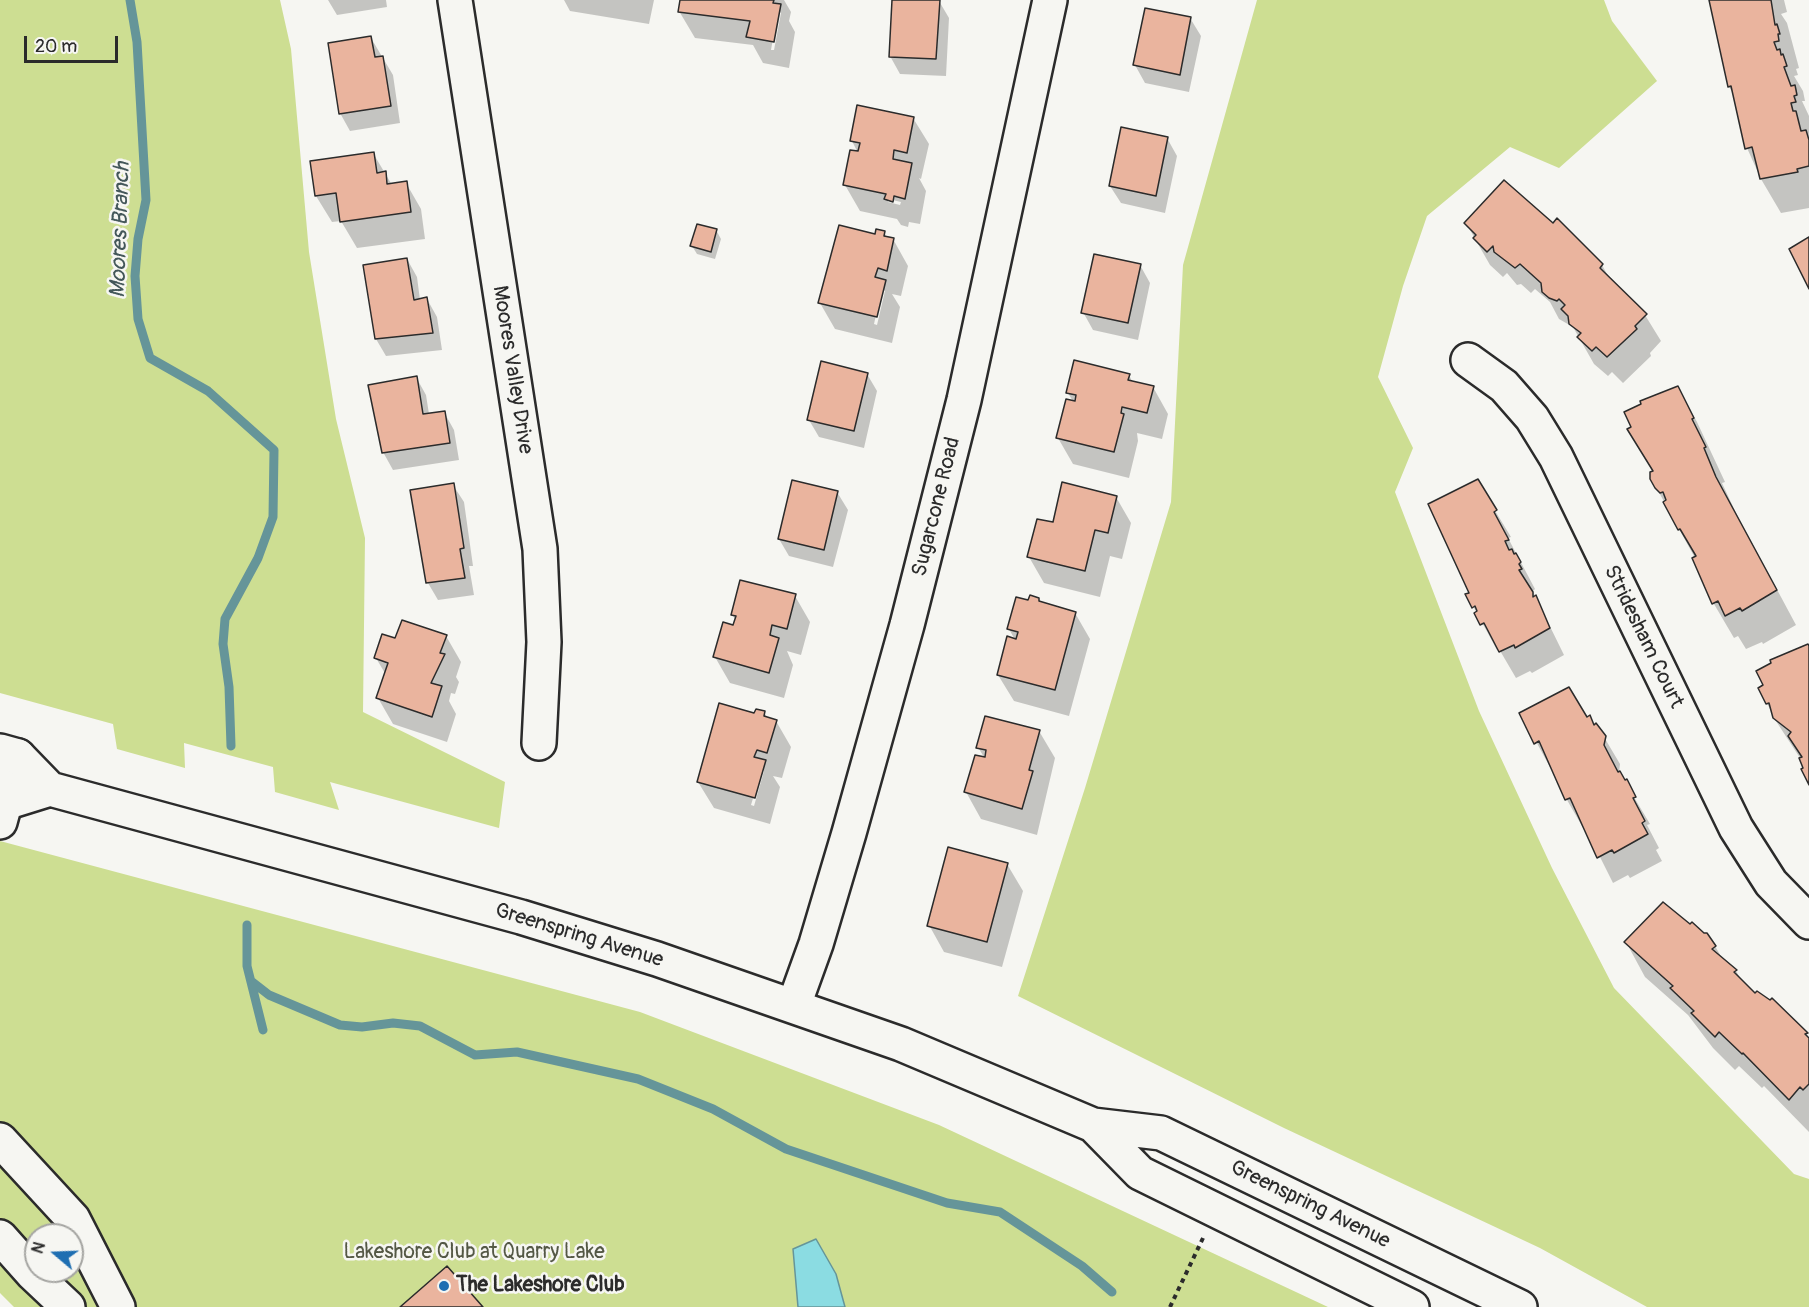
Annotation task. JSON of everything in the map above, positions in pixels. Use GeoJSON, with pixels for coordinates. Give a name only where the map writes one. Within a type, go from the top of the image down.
{"type":"FeatureCollection","features":[{"type":"Feature","properties":{"kind":"street","name":"Moores Valley Drive"},"geometry":{"type":"LineString","coordinates":[[454,0],[540,549],[544,589],[544,642],[539,742]]}},
{"type":"Feature","properties":{"kind":"street","name":"Sugarcone Road"},"geometry":{"type":"LineString","coordinates":[[794,1005],[816,944],[907,625],[964,400],[1050,0]]}},
{"type":"Feature","properties":{"kind":"street","name":"Stridesham Court"},"geometry":{"type":"LineString","coordinates":[[1468,360],[1504,386],[1532,418],[1556,457],[1736,828],[1771,883],[1809,922]]}},
{"type":"Feature","properties":{"kind":"street"},"geometry":{"type":"LineString","coordinates":[[9,753],[50,789],[2,809],[9,753]]}},
{"type":"Feature","properties":{"kind":"street","name":"Greenspring Avenue"},"geometry":{"type":"LineString","coordinates":[[50,789],[521,917],[794,1005],[912,1048],[1093,1125],[1161,1132],[1520,1307]]}},
{"type":"Feature","properties":{"kind":"street","name":"Greenspring Avenue"},"geometry":{"type":"LineString","coordinates":[[1093,1125],[1140,1173],[1412,1307]]}},
{"type":"Feature","properties":{"kind":"street"},"geometry":{"type":"LineString","coordinates":[[0,1140],[73,1219],[117,1307]]}},
{"type":"Feature","properties":{"kind":"street"},"geometry":{"type":"LineString","coordinates":[[0,1238],[68,1307]]}},
{"type":"Feature","properties":{"kind":"path"},"geometry":{"type":"LineString","coordinates":[[1170,1307],[1205,1234]]}},
{"type":"Feature","properties":{"kind":"green space"},"geometry":{"type":"Polygon","coordinates":[[[0,0],[280,0],[291,49],[309,252],[336,419],[365,538],[363,712],[505,782],[499,828],[330,782],[339,810],[275,792],[273,767],[184,743],[185,768],[117,749],[113,724],[0,693],[0,0]]]}},
{"type":"Feature","properties":{"kind":"green space"},"geometry":{"type":"Polygon","coordinates":[[[1257,0],[1604,0],[1612,21],[1657,81],[1559,168],[1510,147],[1427,216],[1403,286],[1378,377],[1413,448],[1395,492],[1479,711],[1552,868],[1614,988],[1794,1174],[1809,1179],[1809,1307],[1647,1307],[1540,1248],[1284,1128],[1018,996],[1085,788],[1171,502],[1183,265],[1257,0]]]}},
{"type":"Feature","properties":{"kind":"green space","name":"Lakeshore Club at Quarry Lake"},"geometry":{"type":"Polygon","coordinates":[[[0,841],[640,1012],[939,1125],[1328,1307],[14,1307],[0,1293],[0,841]]]}},
{"type":"Feature","properties":{"kind":"water"},"geometry":{"type":"Polygon","coordinates":[[[816,1239],[836,1274],[845,1307],[798,1307],[793,1249],[816,1239]]]}},
{"type":"Feature","properties":{"kind":"building"},"geometry":{"type":"Polygon","coordinates":[[[680,0],[774,0],[773,3],[781,4],[774,42],[746,37],[750,21],[678,12],[680,0]]]}},
{"type":"Feature","properties":{"kind":"building"},"geometry":{"type":"Polygon","coordinates":[[[892,0],[940,0],[936,59],[889,57],[892,0]]]}},
{"type":"Feature","properties":{"kind":"building"},"geometry":{"type":"Polygon","coordinates":[[[1709,0],[1771,0],[1775,25],[1777,24],[1780,34],[1778,34],[1779,41],[1774,42],[1777,50],[1780,49],[1781,55],[1783,54],[1787,66],[1784,67],[1791,86],[1795,85],[1796,102],[1791,103],[1793,111],[1796,111],[1801,131],[1806,130],[1809,140],[1809,166],[1797,169],[1798,172],[1760,179],[1752,147],[1745,149],[1731,86],[1728,87],[1709,0]]]}},
{"type":"Feature","properties":{"kind":"building"},"geometry":{"type":"Polygon","coordinates":[[[1145,8],[1191,17],[1180,75],[1133,65],[1145,8]]]}},
{"type":"Feature","properties":{"kind":"building"},"geometry":{"type":"Polygon","coordinates":[[[371,36],[375,57],[383,56],[391,106],[339,114],[328,43],[371,36]]]}},
{"type":"Feature","properties":{"kind":"building"},"geometry":{"type":"Polygon","coordinates":[[[857,105],[914,117],[907,153],[894,150],[893,159],[912,163],[905,199],[894,196],[893,202],[884,199],[886,194],[843,185],[850,150],[858,151],[860,143],[850,141],[857,105]]]}},
{"type":"Feature","properties":{"kind":"building"},"geometry":{"type":"Polygon","coordinates":[[[1121,127],[1168,137],[1156,196],[1109,186],[1121,127]]]}},
{"type":"Feature","properties":{"kind":"building"},"geometry":{"type":"Polygon","coordinates":[[[374,152],[377,173],[386,171],[387,184],[407,181],[411,212],[340,222],[336,193],[315,196],[310,161],[374,152]]]}},
{"type":"Feature","properties":{"kind":"building"},"geometry":{"type":"Polygon","coordinates":[[[1504,180],[1553,223],[1557,218],[1603,264],[1600,268],[1647,314],[1635,326],[1637,329],[1607,357],[1596,347],[1592,351],[1577,337],[1581,333],[1569,324],[1568,316],[1561,309],[1565,305],[1559,299],[1557,301],[1549,298],[1542,292],[1541,283],[1520,264],[1515,268],[1494,252],[1493,246],[1487,252],[1473,238],[1476,235],[1464,223],[1504,180]]]}},
{"type":"Feature","properties":{"kind":"building"},"geometry":{"type":"Polygon","coordinates":[[[697,224],[717,229],[711,252],[690,246],[697,224]]]}},
{"type":"Feature","properties":{"kind":"building"},"geometry":{"type":"Polygon","coordinates":[[[839,225],[875,234],[876,229],[885,231],[884,236],[894,238],[887,271],[878,268],[875,277],[886,280],[877,317],[818,303],[839,225]]]}},
{"type":"Feature","properties":{"kind":"building"},"geometry":{"type":"Polygon","coordinates":[[[1809,237],[1809,289],[1789,249],[1809,237]]]}},
{"type":"Feature","properties":{"kind":"building"},"geometry":{"type":"Polygon","coordinates":[[[1094,254],[1141,264],[1128,323],[1081,313],[1094,254]]]}},
{"type":"Feature","properties":{"kind":"building"},"geometry":{"type":"Polygon","coordinates":[[[407,258],[414,300],[427,297],[433,333],[375,339],[363,265],[407,258]]]}},
{"type":"Feature","properties":{"kind":"building"},"geometry":{"type":"Polygon","coordinates":[[[1074,360],[1130,374],[1128,380],[1154,386],[1147,413],[1122,407],[1121,413],[1124,414],[1114,452],[1056,438],[1066,399],[1075,401],[1076,395],[1066,393],[1074,360]]]}},
{"type":"Feature","properties":{"kind":"building"},"geometry":{"type":"Polygon","coordinates":[[[821,361],[868,373],[854,431],[807,420],[821,361]]]}},
{"type":"Feature","properties":{"kind":"building"},"geometry":{"type":"Polygon","coordinates":[[[417,376],[423,414],[445,411],[450,443],[382,453],[368,385],[417,376]]]}},
{"type":"Feature","properties":{"kind":"building"},"geometry":{"type":"Polygon","coordinates":[[[1678,386],[1694,418],[1692,419],[1706,447],[1704,448],[1716,477],[1777,590],[1742,611],[1740,608],[1725,616],[1718,601],[1712,604],[1692,558],[1696,556],[1680,529],[1678,530],[1663,502],[1666,500],[1663,492],[1660,493],[1655,488],[1650,479],[1650,472],[1653,471],[1627,429],[1631,427],[1624,412],[1641,404],[1640,401],[1678,386]]]}},
{"type":"Feature","properties":{"kind":"building"},"geometry":{"type":"Polygon","coordinates":[[[1478,479],[1497,510],[1494,512],[1509,540],[1505,541],[1509,550],[1512,549],[1514,554],[1516,553],[1521,562],[1519,564],[1522,569],[1519,570],[1533,592],[1533,597],[1536,595],[1550,628],[1515,648],[1514,645],[1499,652],[1484,623],[1480,625],[1474,613],[1477,611],[1475,606],[1472,608],[1465,594],[1469,593],[1428,504],[1478,479]]]}},
{"type":"Feature","properties":{"kind":"building"},"geometry":{"type":"Polygon","coordinates":[[[792,480],[838,491],[824,550],[778,539],[792,480]]]}},
{"type":"Feature","properties":{"kind":"building"},"geometry":{"type":"Polygon","coordinates":[[[1062,482],[1117,496],[1108,533],[1095,530],[1085,571],[1027,557],[1037,519],[1053,522],[1062,482]]]}},
{"type":"Feature","properties":{"kind":"building"},"geometry":{"type":"Polygon","coordinates":[[[454,483],[464,548],[460,549],[465,578],[426,583],[410,490],[454,483]]]}},
{"type":"Feature","properties":{"kind":"building"},"geometry":{"type":"Polygon","coordinates":[[[740,580],[796,594],[787,629],[772,625],[770,635],[779,638],[769,673],[713,657],[723,622],[733,625],[736,616],[731,615],[740,580]]]}},
{"type":"Feature","properties":{"kind":"building"},"geometry":{"type":"Polygon","coordinates":[[[1030,595],[1039,598],[1039,601],[1076,612],[1055,690],[997,675],[1007,636],[1016,639],[1018,632],[1007,629],[1016,597],[1028,600],[1030,595]]]}},
{"type":"Feature","properties":{"kind":"building"},"geometry":{"type":"Polygon","coordinates":[[[402,620],[447,635],[440,653],[445,654],[431,683],[442,686],[432,717],[376,698],[388,663],[374,658],[382,634],[395,638],[402,620]]]}},
{"type":"Feature","properties":{"kind":"building"},"geometry":{"type":"Polygon","coordinates":[[[1808,644],[1809,785],[1801,769],[1803,768],[1799,758],[1802,757],[1788,736],[1791,732],[1773,718],[1769,703],[1766,704],[1758,688],[1763,685],[1756,671],[1771,663],[1770,660],[1808,644]]]}},
{"type":"Feature","properties":{"kind":"building"},"geometry":{"type":"Polygon","coordinates":[[[1569,687],[1587,717],[1590,715],[1594,725],[1596,723],[1606,736],[1604,745],[1618,772],[1620,771],[1625,780],[1627,779],[1636,797],[1633,798],[1645,821],[1642,823],[1648,834],[1614,853],[1612,850],[1597,858],[1570,798],[1565,800],[1539,741],[1534,744],[1519,713],[1569,687]]]}},
{"type":"Feature","properties":{"kind":"building"},"geometry":{"type":"Polygon","coordinates":[[[719,703],[754,713],[756,709],[765,711],[764,716],[777,720],[767,753],[757,750],[754,757],[766,760],[755,798],[697,782],[719,703]]]}},
{"type":"Feature","properties":{"kind":"building"},"geometry":{"type":"Polygon","coordinates":[[[985,716],[1040,730],[1029,770],[1033,771],[1022,809],[964,792],[975,755],[985,757],[986,750],[976,748],[985,716]]]}},
{"type":"Feature","properties":{"kind":"building"},"geometry":{"type":"Polygon","coordinates":[[[948,847],[1008,863],[987,942],[927,926],[948,847]]]}},
{"type":"Feature","properties":{"kind":"building"},"geometry":{"type":"Polygon","coordinates":[[[1663,902],[1690,924],[1692,922],[1707,933],[1716,946],[1712,949],[1737,970],[1734,972],[1755,993],[1757,991],[1770,1000],[1772,998],[1808,1033],[1805,1034],[1809,1038],[1809,1084],[1803,1090],[1800,1087],[1789,1100],[1719,1032],[1715,1037],[1691,1013],[1694,1011],[1670,988],[1673,986],[1624,942],[1663,902]]]}},
{"type":"Feature","properties":{"kind":"building","name":"The Lakeshore Club"},"geometry":{"type":"Polygon","coordinates":[[[447,1266],[483,1307],[400,1307],[447,1266]]]}},
{"type":"Feature","properties":{"kind":"waterway","name":"Moores Branch"},"geometry":{"type":"LineString","coordinates":[[130,0],[137,42],[146,200],[138,239],[135,276],[138,319],[150,358],[208,391],[274,450],[273,517],[258,558],[225,619],[223,644],[229,687],[231,746]]}},
{"type":"Feature","properties":{"kind":"waterway","name":"Moores Branch"},"geometry":{"type":"LineString","coordinates":[[247,925],[247,966],[263,1030]]}},
{"type":"Feature","properties":{"kind":"waterway"},"geometry":{"type":"LineString","coordinates":[[251,981],[269,995],[340,1025],[362,1027],[393,1023],[420,1026],[475,1055],[517,1052],[638,1079],[713,1109],[786,1149],[947,1203],[1000,1212],[1082,1266],[1112,1292]]}},
{"type":"Feature","properties":{"kind":"place","name":"The Lakeshore Club"},"geometry":{"type":"Point","coordinates":[444,1286]}}]}
